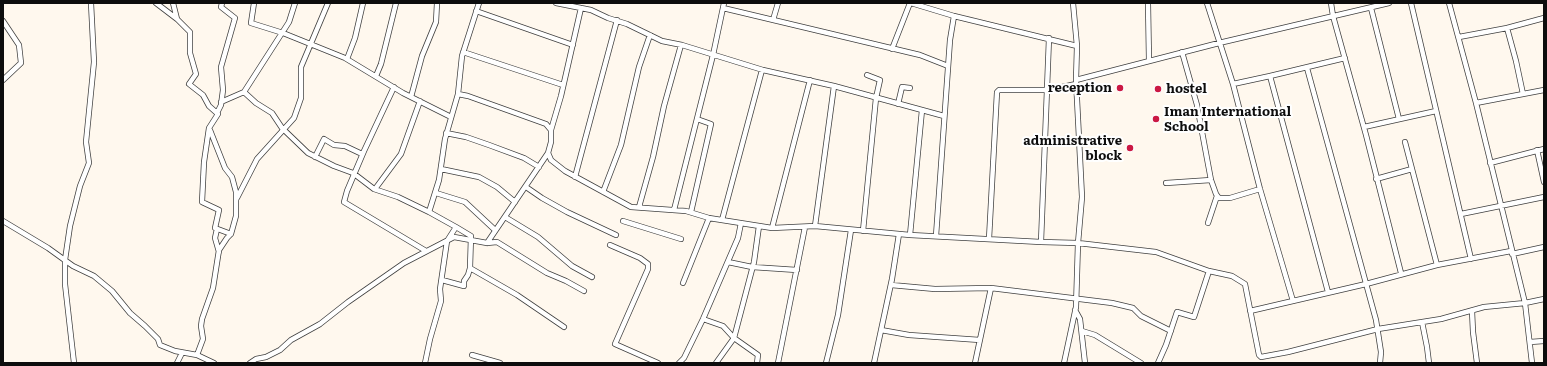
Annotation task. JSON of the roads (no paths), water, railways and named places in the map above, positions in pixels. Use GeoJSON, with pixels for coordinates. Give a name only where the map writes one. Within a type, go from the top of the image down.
{"type":"FeatureCollection","features":[{"type":"Feature","properties":{"kind":"street"},"geometry":{"type":"LineString","coordinates":[[74,363],[65,284],[65,260],[70,226],[80,186],[89,163],[86,142],[94,62],[91,3]]}},
{"type":"Feature","properties":{"kind":"street"},"geometry":{"type":"LineString","coordinates":[[156,3],[177,19],[190,32],[190,53],[196,74],[190,84],[203,95],[209,106],[217,113]]}},
{"type":"Feature","properties":{"kind":"street"},"geometry":{"type":"LineString","coordinates":[[173,3],[177,19]]}},
{"type":"Feature","properties":{"kind":"street"},"geometry":{"type":"LineString","coordinates":[[219,253],[215,238],[217,229],[215,228],[219,210],[202,202],[204,162],[209,128],[218,114],[217,113],[221,102],[223,90],[221,67],[235,18],[220,7],[222,3]]}},
{"type":"Feature","properties":{"kind":"street"},"geometry":{"type":"LineString","coordinates":[[254,3],[251,23],[283,32],[347,59],[411,97],[451,117]]}},
{"type":"Feature","properties":{"kind":"street"},"geometry":{"type":"LineString","coordinates":[[221,102],[244,92],[289,22],[295,3]]}},
{"type":"Feature","properties":{"kind":"street"},"geometry":{"type":"LineString","coordinates":[[236,198],[257,158],[294,118],[301,98],[301,67],[328,3]]}},
{"type":"Feature","properties":{"kind":"street"},"geometry":{"type":"LineString","coordinates":[[347,59],[355,38],[363,3]]}},
{"type":"Feature","properties":{"kind":"street"},"geometry":{"type":"LineString","coordinates":[[376,76],[381,64],[396,3]]}},
{"type":"Feature","properties":{"kind":"street"},"geometry":{"type":"LineString","coordinates":[[411,97],[422,56],[436,22],[437,3]]}},
{"type":"Feature","properties":{"kind":"street"},"geometry":{"type":"LineString","coordinates":[[429,212],[436,193],[446,133],[458,94],[463,52],[479,3]]}},
{"type":"Feature","properties":{"kind":"street"},"geometry":{"type":"LineString","coordinates":[[556,3],[591,10],[608,18],[627,24],[662,41],[681,45],[762,70],[834,86],[944,116]]}},
{"type":"Feature","properties":{"kind":"street"},"geometry":{"type":"LineString","coordinates":[[674,210],[713,55],[724,3]]}},
{"type":"Feature","properties":{"kind":"street"},"geometry":{"type":"LineString","coordinates":[[773,20],[778,3]]}},
{"type":"Feature","properties":{"kind":"street"},"geometry":{"type":"LineString","coordinates":[[892,49],[910,3],[954,16],[1077,46]]}},
{"type":"Feature","properties":{"kind":"street"},"geometry":{"type":"LineString","coordinates":[[1064,363],[1075,310],[1082,197],[1076,82],[1077,46],[1073,3]]}},
{"type":"Feature","properties":{"kind":"street"},"geometry":{"type":"LineString","coordinates":[[1148,3],[1149,61]]}},
{"type":"Feature","properties":{"kind":"street"},"geometry":{"type":"LineString","coordinates":[[1207,3],[1233,84],[1260,189],[1293,301]]}},
{"type":"Feature","properties":{"kind":"street"},"geometry":{"type":"LineString","coordinates":[[1331,3],[1333,16],[1364,127],[1401,273]]}},
{"type":"Feature","properties":{"kind":"street"},"geometry":{"type":"LineString","coordinates":[[989,240],[997,92],[999,90],[1048,90],[1182,52],[1388,3]]}},
{"type":"Feature","properties":{"kind":"street"},"geometry":{"type":"LineString","coordinates":[[1411,3],[1471,259]]}},
{"type":"Feature","properties":{"kind":"street"},"geometry":{"type":"LineString","coordinates":[[1449,3],[1476,103],[1524,303],[1532,363]]}},
{"type":"Feature","properties":{"kind":"street"},"geometry":{"type":"LineString","coordinates":[[487,243],[548,153],[551,142],[551,130],[581,8]]}},
{"type":"Feature","properties":{"kind":"street"},"geometry":{"type":"LineString","coordinates":[[723,8],[920,56],[948,66]]}},
{"type":"Feature","properties":{"kind":"street"},"geometry":{"type":"LineString","coordinates":[[1371,8],[1399,119]]}},
{"type":"Feature","properties":{"kind":"street"},"geometry":{"type":"LineString","coordinates":[[476,11],[573,45]]}},
{"type":"Feature","properties":{"kind":"street"},"geometry":{"type":"LineString","coordinates":[[936,236],[950,40],[954,16]]}},
{"type":"Feature","properties":{"kind":"street"},"geometry":{"type":"LineString","coordinates":[[1459,37],[1507,28],[1544,18]]}},
{"type":"Feature","properties":{"kind":"street"},"geometry":{"type":"LineString","coordinates":[[3,20],[18,44],[21,63],[3,80]]}},
{"type":"Feature","properties":{"kind":"street"},"geometry":{"type":"LineString","coordinates":[[575,177],[616,20]]}},
{"type":"Feature","properties":{"kind":"street"},"geometry":{"type":"LineString","coordinates":[[1507,28],[1523,94]]}},
{"type":"Feature","properties":{"kind":"street"},"geometry":{"type":"LineString","coordinates":[[603,192],[620,145],[639,67],[650,35]]}},
{"type":"Feature","properties":{"kind":"street"},"geometry":{"type":"LineString","coordinates":[[1041,242],[1049,38]]}},
{"type":"Feature","properties":{"kind":"street"},"geometry":{"type":"LineString","coordinates":[[639,207],[681,45]]}},
{"type":"Feature","properties":{"kind":"street"},"geometry":{"type":"LineString","coordinates":[[463,52],[563,85]]}},
{"type":"Feature","properties":{"kind":"street"},"geometry":{"type":"LineString","coordinates":[[1182,52],[1197,105],[1211,180],[1217,196],[1208,223]]}},
{"type":"Feature","properties":{"kind":"street"},"geometry":{"type":"LineString","coordinates":[[1233,84],[1345,58]]}},
{"type":"Feature","properties":{"kind":"street"},"geometry":{"type":"LineString","coordinates":[[1307,68],[1378,329],[1381,352],[1380,363]]}},
{"type":"Feature","properties":{"kind":"street"},"geometry":{"type":"LineString","coordinates":[[722,220],[762,70]]}},
{"type":"Feature","properties":{"kind":"street"},"geometry":{"type":"LineString","coordinates":[[863,231],[876,98],[880,80],[867,76]]}},
{"type":"Feature","properties":{"kind":"street"},"geometry":{"type":"LineString","coordinates":[[1270,76],[1328,292]]}},
{"type":"Feature","properties":{"kind":"street"},"geometry":{"type":"LineString","coordinates":[[772,228],[810,80]]}},
{"type":"Feature","properties":{"kind":"street"},"geometry":{"type":"LineString","coordinates":[[815,226],[834,86]]}},
{"type":"Feature","properties":{"kind":"street"},"geometry":{"type":"LineString","coordinates":[[394,87],[362,154],[344,202],[426,251]]}},
{"type":"Feature","properties":{"kind":"street"},"geometry":{"type":"LineString","coordinates":[[898,104],[902,87],[910,88]]}},
{"type":"Feature","properties":{"kind":"street"},"geometry":{"type":"LineString","coordinates":[[1476,103],[1544,90]]}},
{"type":"Feature","properties":{"kind":"street"},"geometry":{"type":"LineString","coordinates":[[244,92],[256,103],[272,113],[283,130],[308,153],[354,174],[375,189],[398,197],[429,212],[471,236],[469,260],[470,268],[464,281],[464,286],[442,280]]}},
{"type":"Feature","properties":{"kind":"street"},"geometry":{"type":"LineString","coordinates":[[458,94],[468,96],[546,124],[551,130]]}},
{"type":"Feature","properties":{"kind":"street"},"geometry":{"type":"LineString","coordinates":[[375,189],[401,154],[420,101]]}},
{"type":"Feature","properties":{"kind":"street"},"geometry":{"type":"LineString","coordinates":[[910,235],[922,110]]}},
{"type":"Feature","properties":{"kind":"street"},"geometry":{"type":"LineString","coordinates":[[1364,127],[1436,110]]}},
{"type":"Feature","properties":{"kind":"street"},"geometry":{"type":"LineString","coordinates":[[692,212],[712,124],[697,118]]}},
{"type":"Feature","properties":{"kind":"street"},"geometry":{"type":"LineString","coordinates":[[197,355],[203,339],[201,326],[202,319],[213,288],[219,253],[227,238],[231,234],[236,216],[236,198],[232,177],[225,168],[209,128]]}},
{"type":"Feature","properties":{"kind":"street"},"geometry":{"type":"LineString","coordinates":[[446,133],[466,137],[489,145],[524,158],[539,167]]}},
{"type":"Feature","properties":{"kind":"street"},"geometry":{"type":"LineString","coordinates":[[315,157],[324,139],[334,145],[345,146],[362,154]]}},
{"type":"Feature","properties":{"kind":"street"},"geometry":{"type":"LineString","coordinates":[[1405,142],[1437,264]]}},
{"type":"Feature","properties":{"kind":"street"},"geometry":{"type":"LineString","coordinates":[[1490,163],[1544,149]]}},
{"type":"Feature","properties":{"kind":"street"},"geometry":{"type":"LineString","coordinates":[[1537,150],[1544,182]]}},
{"type":"Feature","properties":{"kind":"street"},"geometry":{"type":"LineString","coordinates":[[548,153],[551,160],[565,171],[631,207],[692,212],[709,218],[772,228],[815,226],[910,235],[989,240],[1078,243],[1156,252],[1210,271],[1232,276],[1245,284],[1259,355],[1262,357],[1288,352],[1378,329],[1441,319],[1484,307],[1524,303],[1544,299]]}},
{"type":"Feature","properties":{"kind":"street"},"geometry":{"type":"LineString","coordinates":[[441,169],[479,177],[497,187],[515,202]]}},
{"type":"Feature","properties":{"kind":"street"},"geometry":{"type":"LineString","coordinates":[[1376,179],[1412,169]]}},
{"type":"Feature","properties":{"kind":"street"},"geometry":{"type":"LineString","coordinates":[[1166,183],[1211,180]]}},
{"type":"Feature","properties":{"kind":"street"},"geometry":{"type":"LineString","coordinates":[[526,187],[567,212],[616,235]]}},
{"type":"Feature","properties":{"kind":"street"},"geometry":{"type":"LineString","coordinates":[[1217,196],[1219,198],[1230,198],[1260,189]]}},
{"type":"Feature","properties":{"kind":"street"},"geometry":{"type":"LineString","coordinates":[[436,193],[465,202],[495,230]]}},
{"type":"Feature","properties":{"kind":"street"},"geometry":{"type":"LineString","coordinates":[[1460,214],[1544,197]]}},
{"type":"Feature","properties":{"kind":"street"},"geometry":{"type":"LineString","coordinates":[[504,217],[538,237],[572,266],[592,277]]}},
{"type":"Feature","properties":{"kind":"street"},"geometry":{"type":"LineString","coordinates":[[683,283],[709,218]]}},
{"type":"Feature","properties":{"kind":"street"},"geometry":{"type":"LineString","coordinates":[[623,221],[681,239]]}},
{"type":"Feature","properties":{"kind":"street"},"geometry":{"type":"LineString","coordinates":[[3,222],[94,276],[112,291],[122,305],[158,339],[160,346],[197,355],[214,363]]}},
{"type":"Feature","properties":{"kind":"street"},"geometry":{"type":"LineString","coordinates":[[680,363],[684,358],[703,319],[728,262],[738,238],[741,223]]}},
{"type":"Feature","properties":{"kind":"street"},"geometry":{"type":"LineString","coordinates":[[716,363],[734,338],[752,267],[759,226]]}},
{"type":"Feature","properties":{"kind":"street"},"geometry":{"type":"LineString","coordinates":[[425,363],[441,301],[440,289],[447,241],[456,227]]}},
{"type":"Feature","properties":{"kind":"street"},"geometry":{"type":"LineString","coordinates":[[778,363],[805,227]]}},
{"type":"Feature","properties":{"kind":"street"},"geometry":{"type":"LineString","coordinates":[[217,229],[231,234]]}},
{"type":"Feature","properties":{"kind":"street"},"geometry":{"type":"LineString","coordinates":[[826,363],[838,315],[851,230]]}},
{"type":"Feature","properties":{"kind":"street"},"geometry":{"type":"LineString","coordinates":[[874,363],[891,285],[899,234]]}},
{"type":"Feature","properties":{"kind":"street"},"geometry":{"type":"LineString","coordinates":[[250,363],[256,359],[266,357],[280,350],[291,340],[320,324],[404,263],[454,237],[487,243],[497,242],[547,273],[584,291]]}},
{"type":"Feature","properties":{"kind":"street"},"geometry":{"type":"LineString","coordinates":[[610,244],[640,258],[648,264],[648,269],[615,344],[658,363]]}},
{"type":"Feature","properties":{"kind":"street"},"geometry":{"type":"LineString","coordinates":[[1250,311],[1366,284],[1437,264],[1544,247]]}},
{"type":"Feature","properties":{"kind":"street"},"geometry":{"type":"LineString","coordinates":[[728,262],[752,267],[796,270]]}},
{"type":"Feature","properties":{"kind":"street"},"geometry":{"type":"LineString","coordinates":[[470,268],[517,295],[564,327]]}},
{"type":"Feature","properties":{"kind":"street"},"geometry":{"type":"LineString","coordinates":[[1158,363],[1178,312],[1194,318],[1210,271]]}},
{"type":"Feature","properties":{"kind":"street"},"geometry":{"type":"LineString","coordinates":[[891,285],[935,289],[991,288],[1112,303],[1133,308],[1142,316],[1171,331]]}},
{"type":"Feature","properties":{"kind":"street"},"geometry":{"type":"LineString","coordinates":[[975,363],[991,288]]}},
{"type":"Feature","properties":{"kind":"street"},"geometry":{"type":"LineString","coordinates":[[1075,310],[1080,319],[1085,363]]}},
{"type":"Feature","properties":{"kind":"street"},"geometry":{"type":"LineString","coordinates":[[1472,311],[1477,363]]}},
{"type":"Feature","properties":{"kind":"street"},"geometry":{"type":"LineString","coordinates":[[703,319],[723,326],[734,338],[758,355],[757,363]]}},
{"type":"Feature","properties":{"kind":"street"},"geometry":{"type":"LineString","coordinates":[[1422,322],[1429,363]]}},
{"type":"Feature","properties":{"kind":"street"},"geometry":{"type":"LineString","coordinates":[[881,330],[909,335],[980,340]]}},
{"type":"Feature","properties":{"kind":"street"},"geometry":{"type":"LineString","coordinates":[[1082,331],[1095,335],[1133,361],[1141,363]]}},
{"type":"Feature","properties":{"kind":"street"},"geometry":{"type":"LineString","coordinates":[[1530,342],[1544,341]]}},
{"type":"Feature","properties":{"kind":"street"},"geometry":{"type":"LineString","coordinates":[[177,363],[182,352]]}},
{"type":"Feature","properties":{"kind":"street"},"geometry":{"type":"LineString","coordinates":[[472,355],[500,363]]}},
{"type":"Feature","properties":{"kind":"place","name":"reception"},"geometry":{"type":"Point","coordinates":[1120,88]}},
{"type":"Feature","properties":{"kind":"place","name":"hostel"},"geometry":{"type":"Point","coordinates":[1158,89]}},
{"type":"Feature","properties":{"kind":"place","name":"Iman International School"},"geometry":{"type":"Point","coordinates":[1156,119]}},
{"type":"Feature","properties":{"kind":"place","name":"administrative block"},"geometry":{"type":"Point","coordinates":[1130,148]}}]}
